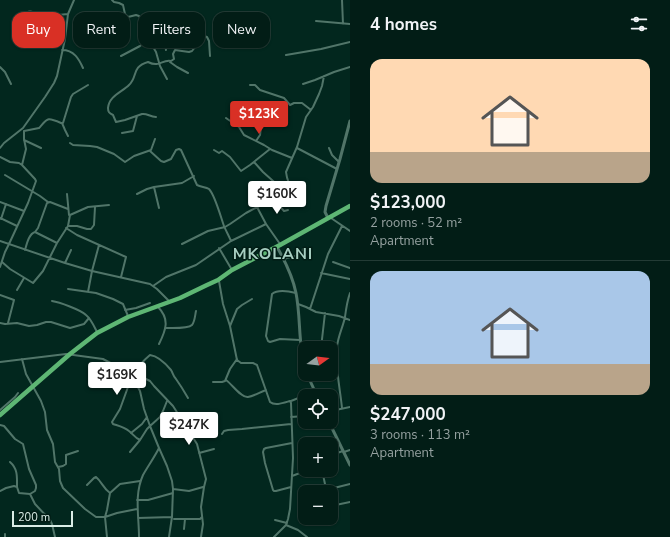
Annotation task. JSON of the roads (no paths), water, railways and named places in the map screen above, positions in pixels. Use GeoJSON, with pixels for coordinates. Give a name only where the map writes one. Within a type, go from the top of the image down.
{"type":"FeatureCollection","features":[{"type":"Feature","properties":{"kind":"highway"},"geometry":{"type":"LineString","coordinates":[[0,415],[70,354],[97,333],[128,317],[195,292],[218,280],[232,270],[279,246],[350,206]]}},
{"type":"Feature","properties":{"kind":"street"},"geometry":{"type":"LineString","coordinates":[[0,148],[23,128],[45,97],[57,76],[65,38],[68,14],[74,0]]}},
{"type":"Feature","properties":{"kind":"street"},"geometry":{"type":"LineString","coordinates":[[112,0],[123,5],[125,12]]}},
{"type":"Feature","properties":{"kind":"street"},"geometry":{"type":"LineString","coordinates":[[342,0],[343,24]]}},
{"type":"Feature","properties":{"kind":"street"},"geometry":{"type":"LineString","coordinates":[[316,21],[350,24]]}},
{"type":"Feature","properties":{"kind":"street"},"geometry":{"type":"LineString","coordinates":[[170,62],[174,59],[173,54],[175,50],[192,51],[204,36],[208,37],[210,56]]}},
{"type":"Feature","properties":{"kind":"street"},"geometry":{"type":"LineString","coordinates":[[286,55],[350,42]]}},
{"type":"Feature","properties":{"kind":"street"},"geometry":{"type":"LineString","coordinates":[[121,56],[138,47]]}},
{"type":"Feature","properties":{"kind":"street"},"geometry":{"type":"LineString","coordinates":[[154,48],[159,64],[168,79]]}},
{"type":"Feature","properties":{"kind":"street"},"geometry":{"type":"LineString","coordinates":[[62,50],[68,50],[77,57],[83,68]]}},
{"type":"Feature","properties":{"kind":"street"},"geometry":{"type":"LineString","coordinates":[[156,117],[151,117],[144,114],[116,122],[113,115],[109,112],[109,105],[114,97],[131,84],[139,66],[148,62],[159,64],[166,60],[188,73]]}},
{"type":"Feature","properties":{"kind":"street"},"geometry":{"type":"LineString","coordinates":[[0,67],[5,72],[11,84]]}},
{"type":"Feature","properties":{"kind":"street"},"geometry":{"type":"LineString","coordinates":[[303,84],[350,67]]}},
{"type":"Feature","properties":{"kind":"street"},"geometry":{"type":"LineString","coordinates":[[298,202],[289,185],[286,172],[297,147],[306,117],[321,90],[324,76]]}},
{"type":"Feature","properties":{"kind":"street"},"geometry":{"type":"LineString","coordinates":[[62,123],[73,94],[88,85]]}},
{"type":"Feature","properties":{"kind":"street"},"geometry":{"type":"LineString","coordinates":[[250,85],[255,85],[260,90],[284,98],[290,105],[302,103],[311,110]]}},
{"type":"Feature","properties":{"kind":"street"},"geometry":{"type":"LineString","coordinates":[[122,133],[133,131],[137,116]]}},
{"type":"Feature","properties":{"kind":"street"},"geometry":{"type":"LineString","coordinates":[[251,116],[273,124]]}},
{"type":"Feature","properties":{"kind":"street"},"geometry":{"type":"LineString","coordinates":[[226,118],[239,127],[243,135],[270,149],[292,158]]}},
{"type":"Feature","properties":{"kind":"street"},"geometry":{"type":"LineString","coordinates":[[24,131],[39,128],[44,121],[51,119],[62,123],[68,136]]}},
{"type":"Feature","properties":{"kind":"street"},"geometry":{"type":"LineString","coordinates":[[256,141],[260,135],[262,120]]}},
{"type":"Feature","properties":{"kind":"street"},"geometry":{"type":"LineString","coordinates":[[350,121],[326,206],[326,212],[329,217],[350,231]]}},
{"type":"Feature","properties":{"kind":"street"},"geometry":{"type":"LineString","coordinates":[[22,165],[26,149],[23,128]]}},
{"type":"Feature","properties":{"kind":"street"},"geometry":{"type":"LineString","coordinates":[[70,143],[73,145],[98,147],[114,154],[124,162],[137,155],[150,151],[156,139]]}},
{"type":"Feature","properties":{"kind":"street"},"geometry":{"type":"LineString","coordinates":[[24,140],[41,148]]}},
{"type":"Feature","properties":{"kind":"street"},"geometry":{"type":"LineString","coordinates":[[297,147],[337,169]]}},
{"type":"Feature","properties":{"kind":"street"},"geometry":{"type":"LineString","coordinates":[[329,148],[332,155],[339,162]]}},
{"type":"Feature","properties":{"kind":"street"},"geometry":{"type":"LineString","coordinates":[[214,150],[219,153],[222,151],[228,155],[241,171],[270,149]]}},
{"type":"Feature","properties":{"kind":"street"},"geometry":{"type":"LineString","coordinates":[[150,151],[164,162],[170,159],[176,150],[181,150],[197,185],[210,190],[231,241]]}},
{"type":"Feature","properties":{"kind":"street"},"geometry":{"type":"LineString","coordinates":[[0,157],[10,162],[19,163],[22,165],[36,182],[5,252],[0,267]]}},
{"type":"Feature","properties":{"kind":"street"},"geometry":{"type":"LineString","coordinates":[[254,162],[282,189]]}},
{"type":"Feature","properties":{"kind":"street"},"geometry":{"type":"LineString","coordinates":[[5,176],[48,202],[68,209]]}},
{"type":"Feature","properties":{"kind":"street"},"geometry":{"type":"LineString","coordinates":[[137,194],[154,187],[182,183],[194,176]]}},
{"type":"Feature","properties":{"kind":"street"},"geometry":{"type":"LineString","coordinates":[[182,244],[208,231],[225,227],[272,198],[289,185]]}},
{"type":"Feature","properties":{"kind":"street"},"geometry":{"type":"LineString","coordinates":[[154,187],[159,208]]}},
{"type":"Feature","properties":{"kind":"street"},"geometry":{"type":"LineString","coordinates":[[2,262],[10,269],[34,283],[43,271],[56,243],[67,227],[70,215],[67,194]]}},
{"type":"Feature","properties":{"kind":"street"},"geometry":{"type":"LineString","coordinates":[[272,198],[284,211],[288,210]]}},
{"type":"Feature","properties":{"kind":"street"},"geometry":{"type":"LineString","coordinates":[[0,202],[24,211]]}},
{"type":"Feature","properties":{"kind":"street"},"geometry":{"type":"LineString","coordinates":[[26,250],[31,235],[33,232],[36,232],[45,205],[48,202]]}},
{"type":"Feature","properties":{"kind":"street"},"geometry":{"type":"LineString","coordinates":[[6,204],[0,219],[17,226]]}},
{"type":"Feature","properties":{"kind":"street"},"geometry":{"type":"LineString","coordinates":[[70,215],[88,207],[108,205]]}},
{"type":"Feature","properties":{"kind":"street"},"geometry":{"type":"LineString","coordinates":[[67,227],[77,226],[87,229],[91,228],[94,225],[95,206]]}},
{"type":"Feature","properties":{"kind":"street"},"geometry":{"type":"LineString","coordinates":[[257,207],[279,246],[296,292],[300,340],[280,339],[270,342],[266,336],[272,294],[280,291],[296,292]]}},
{"type":"Feature","properties":{"kind":"street"},"geometry":{"type":"LineString","coordinates":[[153,286],[166,277],[196,266],[219,248],[266,224]]}},
{"type":"Feature","properties":{"kind":"street"},"geometry":{"type":"LineString","coordinates":[[310,309],[328,254],[342,226]]}},
{"type":"Feature","properties":{"kind":"street"},"geometry":{"type":"LineString","coordinates":[[67,227],[77,235],[126,257],[121,277]]}},
{"type":"Feature","properties":{"kind":"street"},"geometry":{"type":"LineString","coordinates":[[36,232],[48,237],[56,243]]}},
{"type":"Feature","properties":{"kind":"street"},"geometry":{"type":"LineString","coordinates":[[0,242],[92,271],[153,286],[170,302]]}},
{"type":"Feature","properties":{"kind":"street"},"geometry":{"type":"LineString","coordinates":[[88,292],[99,245]]}},
{"type":"Feature","properties":{"kind":"street"},"geometry":{"type":"LineString","coordinates":[[219,248],[232,270]]}},
{"type":"Feature","properties":{"kind":"street"},"geometry":{"type":"LineString","coordinates":[[283,259],[300,256],[303,249]]}},
{"type":"Feature","properties":{"kind":"street"},"geometry":{"type":"LineString","coordinates":[[65,263],[71,250]]}},
{"type":"Feature","properties":{"kind":"street"},"geometry":{"type":"LineString","coordinates":[[333,262],[350,268]]}},
{"type":"Feature","properties":{"kind":"street"},"geometry":{"type":"LineString","coordinates":[[321,273],[350,279]]}},
{"type":"Feature","properties":{"kind":"street"},"geometry":{"type":"LineString","coordinates":[[17,290],[24,278]]}},
{"type":"Feature","properties":{"kind":"street"},"geometry":{"type":"LineString","coordinates":[[218,280],[237,360],[241,363],[253,363],[257,366],[270,402],[274,404],[291,402],[298,398]]}},
{"type":"Feature","properties":{"kind":"street"},"geometry":{"type":"LineString","coordinates":[[68,288],[102,295],[113,299],[122,304],[128,317]]}},
{"type":"Feature","properties":{"kind":"street"},"geometry":{"type":"LineString","coordinates":[[342,408],[337,356],[339,339],[350,293]]}},
{"type":"Feature","properties":{"kind":"street"},"geometry":{"type":"LineString","coordinates":[[0,295],[14,300],[8,323]]}},
{"type":"Feature","properties":{"kind":"street"},"geometry":{"type":"LineString","coordinates":[[230,326],[237,309],[252,299]]}},
{"type":"Feature","properties":{"kind":"street"},"geometry":{"type":"LineString","coordinates":[[52,301],[62,303],[84,313],[89,318],[97,333]]}},
{"type":"Feature","properties":{"kind":"street"},"geometry":{"type":"LineString","coordinates":[[126,310],[150,303]]}},
{"type":"Feature","properties":{"kind":"street"},"geometry":{"type":"LineString","coordinates":[[297,304],[316,312],[350,320]]}},
{"type":"Feature","properties":{"kind":"street"},"geometry":{"type":"LineString","coordinates":[[157,306],[165,317],[165,328],[159,344]]}},
{"type":"Feature","properties":{"kind":"street"},"geometry":{"type":"LineString","coordinates":[[165,328],[180,328],[192,325],[196,311]]}},
{"type":"Feature","properties":{"kind":"street"},"geometry":{"type":"LineString","coordinates":[[322,341],[325,313]]}},
{"type":"Feature","properties":{"kind":"street"},"geometry":{"type":"LineString","coordinates":[[0,323],[17,323],[28,326],[51,322],[70,328],[84,324],[89,318]]}},
{"type":"Feature","properties":{"kind":"street"},"geometry":{"type":"LineString","coordinates":[[0,362],[70,354],[103,359],[132,376],[140,391],[143,406],[150,426],[172,481],[172,517],[169,537]]}},
{"type":"Feature","properties":{"kind":"street"},"geometry":{"type":"LineString","coordinates":[[134,374],[146,358],[154,356],[170,369],[182,386],[188,398]]}},
{"type":"Feature","properties":{"kind":"street"},"geometry":{"type":"LineString","coordinates":[[22,359],[24,370],[45,412],[47,430],[53,444],[54,458],[60,471],[61,484],[93,516],[96,517],[105,517],[137,509]]}},
{"type":"Feature","properties":{"kind":"street"},"geometry":{"type":"LineString","coordinates":[[226,380],[230,369],[237,359]]}},
{"type":"Feature","properties":{"kind":"street"},"geometry":{"type":"LineString","coordinates":[[129,373],[150,381],[173,406],[196,444],[206,479],[202,507],[203,528],[201,537]]}},
{"type":"Feature","properties":{"kind":"street"},"geometry":{"type":"LineString","coordinates":[[132,376],[120,408],[112,421],[113,424],[123,427],[136,439],[140,440]]}},
{"type":"Feature","properties":{"kind":"street"},"geometry":{"type":"LineString","coordinates":[[213,382],[222,382],[226,380]]}},
{"type":"Feature","properties":{"kind":"street"},"geometry":{"type":"LineString","coordinates":[[226,380],[245,397],[266,390]]}},
{"type":"Feature","properties":{"kind":"street"},"geometry":{"type":"LineString","coordinates":[[0,410],[18,393]]}},
{"type":"Feature","properties":{"kind":"street"},"geometry":{"type":"LineString","coordinates":[[130,452],[146,430],[160,417],[167,400]]}},
{"type":"Feature","properties":{"kind":"street"},"geometry":{"type":"LineString","coordinates":[[274,537],[286,524],[290,503],[293,458],[291,402]]}},
{"type":"Feature","properties":{"kind":"street"},"geometry":{"type":"LineString","coordinates":[[338,409],[350,407]]}},
{"type":"Feature","properties":{"kind":"street"},"geometry":{"type":"LineString","coordinates":[[131,433],[148,417]]}},
{"type":"Feature","properties":{"kind":"street"},"geometry":{"type":"LineString","coordinates":[[291,418],[298,417]]}},
{"type":"Feature","properties":{"kind":"street"},"geometry":{"type":"LineString","coordinates":[[222,434],[226,430],[291,424]]}},
{"type":"Feature","properties":{"kind":"street"},"geometry":{"type":"LineString","coordinates":[[0,425],[4,426],[15,439],[23,444],[28,464],[36,485],[35,490],[30,494],[19,493],[16,487],[17,474],[15,468],[10,462]]}},
{"type":"Feature","properties":{"kind":"street"},"geometry":{"type":"LineString","coordinates":[[332,429],[350,465]]}},
{"type":"Feature","properties":{"kind":"street"},"geometry":{"type":"LineString","coordinates":[[291,487],[274,491],[263,452],[266,448],[292,443]]}},
{"type":"Feature","properties":{"kind":"street"},"geometry":{"type":"LineString","coordinates":[[139,537],[137,509],[141,481],[159,448]]}},
{"type":"Feature","properties":{"kind":"street"},"geometry":{"type":"LineString","coordinates":[[199,452],[214,449]]}},
{"type":"Feature","properties":{"kind":"street"},"geometry":{"type":"LineString","coordinates":[[338,453],[350,450]]}},
{"type":"Feature","properties":{"kind":"street"},"geometry":{"type":"LineString","coordinates":[[58,467],[66,464],[66,455],[78,451]]}},
{"type":"Feature","properties":{"kind":"street"},"geometry":{"type":"LineString","coordinates":[[292,476],[298,474]]}},
{"type":"Feature","properties":{"kind":"street"},"geometry":{"type":"LineString","coordinates":[[87,485],[96,477],[110,493]]}},
{"type":"Feature","properties":{"kind":"street"},"geometry":{"type":"LineString","coordinates":[[324,477],[327,488],[330,489],[350,484]]}},
{"type":"Feature","properties":{"kind":"street"},"geometry":{"type":"LineString","coordinates":[[107,537],[105,517],[110,493],[120,484],[141,481]]}},
{"type":"Feature","properties":{"kind":"street"},"geometry":{"type":"LineString","coordinates":[[0,492],[12,486],[16,487]]}},
{"type":"Feature","properties":{"kind":"street"},"geometry":{"type":"LineString","coordinates":[[173,489],[189,490],[204,487]]}},
{"type":"Feature","properties":{"kind":"street"},"geometry":{"type":"LineString","coordinates":[[138,500],[148,500],[173,493]]}},
{"type":"Feature","properties":{"kind":"street"},"geometry":{"type":"LineString","coordinates":[[30,494],[35,504],[50,520],[54,528],[55,537]]}},
{"type":"Feature","properties":{"kind":"street"},"geometry":{"type":"LineString","coordinates":[[338,505],[350,502]]}},
{"type":"Feature","properties":{"kind":"street"},"geometry":{"type":"LineString","coordinates":[[138,518],[172,517]]}},
{"type":"Feature","properties":{"kind":"street"},"geometry":{"type":"LineString","coordinates":[[174,519],[200,519],[202,517]]}},
{"type":"Feature","properties":{"kind":"street"},"geometry":{"type":"LineString","coordinates":[[184,529],[185,519]]}},
{"type":"Feature","properties":{"kind":"street"},"geometry":{"type":"LineString","coordinates":[[275,520],[298,530],[305,536]]}},
{"type":"Feature","properties":{"kind":"district","name":"MKOLANI"},"geometry":{"type":"Point","coordinates":[273,254]}}]}
